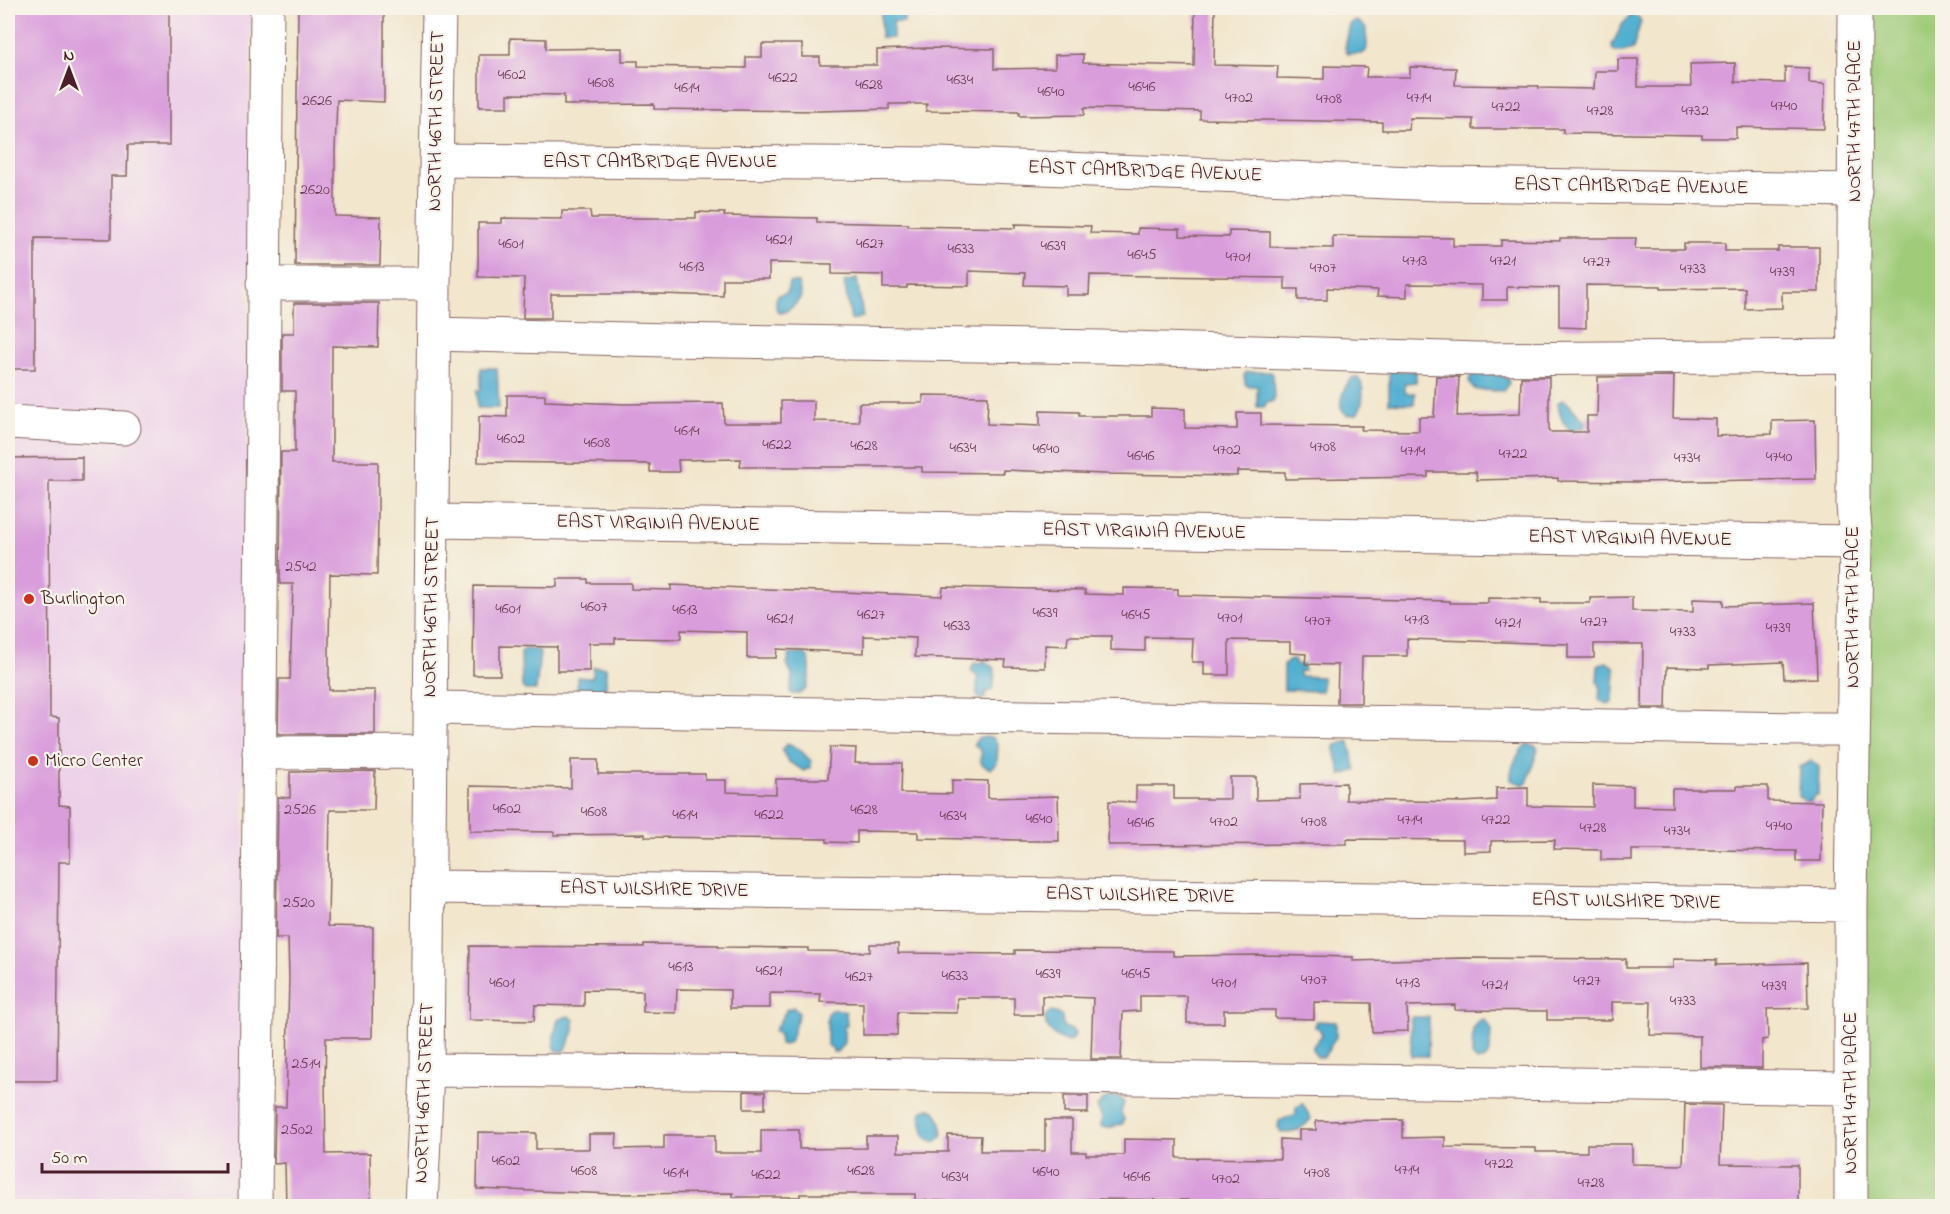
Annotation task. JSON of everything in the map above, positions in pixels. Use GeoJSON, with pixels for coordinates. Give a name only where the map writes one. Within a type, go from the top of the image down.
{"type":"FeatureCollection","features":[{"type":"Feature","properties":{"kind":"street"},"geometry":{"type":"LineString","coordinates":[[255,1206],[267,8]]}},
{"type":"Feature","properties":{"kind":"street","name":"NORTH 46TH STREET"},"geometry":{"type":"LineString","coordinates":[[421,1206],[427,1070],[434,284],[439,8]]}},
{"type":"Feature","properties":{"kind":"street","name":"NORTH 47TH PLACE"},"geometry":{"type":"LineString","coordinates":[[1851,1206],[1852,729],[1856,542],[1853,505],[1856,8]]}},
{"type":"Feature","properties":{"kind":"street","name":"EAST CAMBRIDGE AVENUE"},"geometry":{"type":"LineString","coordinates":[[436,160],[939,164],[1439,184],[1855,190]]}},
{"type":"Feature","properties":{"kind":"street"},"geometry":{"type":"LineString","coordinates":[[264,284],[434,284]]}},
{"type":"Feature","properties":{"kind":"street"},"geometry":{"type":"LineString","coordinates":[[434,334],[1100,347],[1478,359],[1854,356]]}},
{"type":"Feature","properties":{"kind":"street"},"geometry":{"type":"LineString","coordinates":[[8,422],[124,428]]}},
{"type":"Feature","properties":{"kind":"street","name":"EAST VIRGINIA AVENUE"},"geometry":{"type":"LineString","coordinates":[[433,521],[1856,542]]}},
{"type":"Feature","properties":{"kind":"street"},"geometry":{"type":"LineString","coordinates":[[431,708],[1852,729]]}},
{"type":"Feature","properties":{"kind":"street"},"geometry":{"type":"LineString","coordinates":[[259,753],[430,752]]}},
{"type":"Feature","properties":{"kind":"street","name":"EAST WILSHIRE DRIVE"},"geometry":{"type":"LineString","coordinates":[[429,887],[1851,905]]}},
{"type":"Feature","properties":{"kind":"street"},"geometry":{"type":"LineString","coordinates":[[427,1070],[1851,1088]]}},
{"type":"Feature","properties":{"kind":"shaded area"},"geometry":{"type":"Polygon","coordinates":[[[8,8],[251,8],[241,1206],[8,1206],[8,8]]]}},
{"type":"Feature","properties":{"kind":"green space"},"geometry":{"type":"Polygon","coordinates":[[[1867,8],[1942,8],[1942,1206],[1862,1206],[1867,8]]]}},
{"type":"Feature","properties":{"kind":"water"},"geometry":{"type":"Polygon","coordinates":[[[881,8],[904,8],[904,22],[893,22],[893,38],[881,38],[881,8]]]}},
{"type":"Feature","properties":{"kind":"water"},"geometry":{"type":"Polygon","coordinates":[[[1631,15],[1638,17],[1641,21],[1633,49],[1613,51],[1612,45],[1622,25],[1631,15]]]}},
{"type":"Feature","properties":{"kind":"water"},"geometry":{"type":"Polygon","coordinates":[[[1354,21],[1366,28],[1367,48],[1362,54],[1348,54],[1345,48],[1350,24],[1354,21]]]}},
{"type":"Feature","properties":{"kind":"water"},"geometry":{"type":"Polygon","coordinates":[[[857,279],[863,317],[851,320],[844,282],[857,279]]]}},
{"type":"Feature","properties":{"kind":"water"},"geometry":{"type":"Polygon","coordinates":[[[789,282],[798,283],[801,296],[792,307],[779,313],[776,307],[777,297],[787,293],[789,282]]]}},
{"type":"Feature","properties":{"kind":"water"},"geometry":{"type":"Polygon","coordinates":[[[481,368],[497,368],[499,408],[477,408],[477,390],[481,390],[481,368]]]}},
{"type":"Feature","properties":{"kind":"water"},"geometry":{"type":"Polygon","coordinates":[[[1389,371],[1416,371],[1416,382],[1405,383],[1405,393],[1415,393],[1414,404],[1389,403],[1389,371]]]}},
{"type":"Feature","properties":{"kind":"water"},"geometry":{"type":"Polygon","coordinates":[[[1247,372],[1271,372],[1273,374],[1274,400],[1266,403],[1265,407],[1257,407],[1257,386],[1247,386],[1244,375],[1247,372]]]}},
{"type":"Feature","properties":{"kind":"water"},"geometry":{"type":"Polygon","coordinates":[[[1475,373],[1498,373],[1508,379],[1509,383],[1503,391],[1477,390],[1469,381],[1475,373]]]}},
{"type":"Feature","properties":{"kind":"water"},"geometry":{"type":"Polygon","coordinates":[[[1354,377],[1358,378],[1362,386],[1362,401],[1357,414],[1347,415],[1341,408],[1341,399],[1346,386],[1354,377]]]}},
{"type":"Feature","properties":{"kind":"water"},"geometry":{"type":"Polygon","coordinates":[[[1563,399],[1585,422],[1584,428],[1573,431],[1564,424],[1558,403],[1563,399]]]}},
{"type":"Feature","properties":{"kind":"water"},"geometry":{"type":"Polygon","coordinates":[[[525,649],[538,650],[540,653],[536,690],[525,690],[522,687],[521,652],[525,649]]]}},
{"type":"Feature","properties":{"kind":"water"},"geometry":{"type":"Polygon","coordinates":[[[790,654],[806,654],[810,662],[810,676],[806,689],[799,694],[790,692],[792,676],[787,664],[790,654]]]}},
{"type":"Feature","properties":{"kind":"water"},"geometry":{"type":"Polygon","coordinates":[[[984,660],[995,669],[993,689],[985,693],[985,699],[982,700],[977,696],[977,676],[971,670],[974,663],[980,664],[984,660]]]}},
{"type":"Feature","properties":{"kind":"water"},"geometry":{"type":"Polygon","coordinates":[[[1288,660],[1295,660],[1295,664],[1304,665],[1304,671],[1299,671],[1299,676],[1322,677],[1322,691],[1284,690],[1284,663],[1288,663],[1288,660]]]}},
{"type":"Feature","properties":{"kind":"water"},"geometry":{"type":"Polygon","coordinates":[[[1606,662],[1614,667],[1615,671],[1613,699],[1607,704],[1599,700],[1600,685],[1597,682],[1598,666],[1606,662]]]}},
{"type":"Feature","properties":{"kind":"water"},"geometry":{"type":"Polygon","coordinates":[[[593,667],[606,667],[606,689],[604,691],[577,691],[577,677],[591,678],[593,667]]]}},
{"type":"Feature","properties":{"kind":"water"},"geometry":{"type":"Polygon","coordinates":[[[979,737],[992,737],[998,744],[997,763],[991,769],[982,765],[980,759],[982,752],[974,744],[979,737]]]}},
{"type":"Feature","properties":{"kind":"water"},"geometry":{"type":"Polygon","coordinates":[[[1347,741],[1356,770],[1341,775],[1334,746],[1347,741]]]}},
{"type":"Feature","properties":{"kind":"water"},"geometry":{"type":"Polygon","coordinates":[[[787,744],[799,749],[811,761],[811,767],[804,771],[789,762],[782,751],[787,744]]]}},
{"type":"Feature","properties":{"kind":"water"},"geometry":{"type":"Polygon","coordinates":[[[1527,744],[1536,746],[1538,749],[1527,783],[1524,785],[1511,780],[1511,776],[1515,760],[1527,744]]]}},
{"type":"Feature","properties":{"kind":"water"},"geometry":{"type":"Polygon","coordinates":[[[1812,761],[1819,767],[1818,795],[1815,795],[1811,801],[1805,801],[1798,796],[1799,767],[1812,761]]]}},
{"type":"Feature","properties":{"kind":"water"},"geometry":{"type":"Polygon","coordinates":[[[794,1007],[799,1013],[790,1042],[780,1044],[779,1035],[774,1031],[787,1009],[794,1007]]]}},
{"type":"Feature","properties":{"kind":"water"},"geometry":{"type":"Polygon","coordinates":[[[836,1009],[846,1012],[847,1025],[844,1027],[844,1043],[837,1052],[833,1052],[833,1049],[827,1045],[827,1017],[829,1011],[836,1009]]]}},
{"type":"Feature","properties":{"kind":"water"},"geometry":{"type":"Polygon","coordinates":[[[1051,1011],[1061,1015],[1064,1027],[1075,1034],[1073,1039],[1068,1042],[1055,1036],[1049,1030],[1045,1016],[1051,1011]]]}},
{"type":"Feature","properties":{"kind":"water"},"geometry":{"type":"Polygon","coordinates":[[[569,1016],[574,1020],[574,1031],[565,1051],[557,1051],[554,1040],[558,1019],[569,1016]]]}},
{"type":"Feature","properties":{"kind":"water"},"geometry":{"type":"Polygon","coordinates":[[[1411,1017],[1429,1017],[1428,1056],[1411,1056],[1411,1017]]]}},
{"type":"Feature","properties":{"kind":"water"},"geometry":{"type":"Polygon","coordinates":[[[1480,1020],[1485,1020],[1491,1029],[1490,1053],[1485,1059],[1477,1061],[1472,1056],[1473,1029],[1480,1020]]]}},
{"type":"Feature","properties":{"kind":"water"},"geometry":{"type":"Polygon","coordinates":[[[1316,1021],[1336,1022],[1336,1037],[1324,1057],[1317,1057],[1313,1051],[1313,1046],[1322,1035],[1319,1028],[1315,1027],[1316,1021]]]}},
{"type":"Feature","properties":{"kind":"water"},"geometry":{"type":"Polygon","coordinates":[[[1112,1096],[1121,1098],[1124,1103],[1121,1112],[1124,1119],[1123,1124],[1108,1128],[1102,1127],[1100,1124],[1102,1118],[1097,1107],[1104,1099],[1112,1096]]]}},
{"type":"Feature","properties":{"kind":"water"},"geometry":{"type":"Polygon","coordinates":[[[1303,1104],[1311,1119],[1293,1132],[1281,1132],[1278,1127],[1279,1121],[1296,1114],[1296,1107],[1303,1104]]]}},
{"type":"Feature","properties":{"kind":"water"},"geometry":{"type":"Polygon","coordinates":[[[930,1109],[935,1111],[942,1126],[942,1137],[934,1143],[925,1137],[920,1114],[930,1109]]]}},
{"type":"Feature","properties":{"kind":"building"},"geometry":{"type":"Polygon","coordinates":[[[8,8],[169,8],[169,145],[128,145],[127,176],[111,176],[111,239],[35,238],[35,369],[8,369],[8,8]]]}},
{"type":"Feature","properties":{"kind":"building"},"geometry":{"type":"Polygon","coordinates":[[[298,8],[384,8],[384,102],[337,100],[335,150],[335,216],[381,217],[380,265],[295,265],[298,8]]]}},
{"type":"Feature","properties":{"kind":"building"},"geometry":{"type":"Polygon","coordinates":[[[1195,8],[1215,8],[1214,65],[1278,66],[1277,78],[1324,79],[1324,66],[1367,67],[1366,77],[1410,77],[1410,67],[1456,68],[1455,85],[1594,89],[1595,71],[1618,71],[1618,59],[1638,59],[1638,87],[1691,87],[1690,64],[1735,63],[1735,82],[1785,83],[1785,67],[1809,68],[1809,83],[1825,84],[1824,129],[1736,127],[1736,138],[1702,138],[1702,135],[1563,133],[1563,129],[1473,129],[1473,119],[1410,118],[1409,130],[1382,130],[1382,122],[1200,119],[1200,111],[1084,108],[1084,115],[1019,116],[1019,112],[926,111],[927,104],[889,104],[889,109],[820,111],[654,109],[654,104],[564,105],[564,95],[508,94],[508,107],[479,107],[479,55],[510,55],[510,38],[546,39],[546,49],[622,48],[622,61],[638,61],[638,66],[746,68],[746,57],[762,57],[762,44],[802,44],[802,57],[820,57],[820,65],[877,65],[877,50],[927,48],[994,49],[994,69],[1055,68],[1055,55],[1083,54],[1083,63],[1194,66],[1195,8]]]}},
{"type":"Feature","properties":{"kind":"building"},"geometry":{"type":"Polygon","coordinates":[[[562,211],[590,211],[591,218],[696,218],[696,212],[725,213],[724,216],[817,218],[817,222],[908,224],[908,226],[1015,228],[1015,224],[1091,226],[1090,233],[1138,234],[1138,228],[1180,229],[1180,236],[1229,237],[1229,231],[1270,232],[1270,247],[1333,248],[1333,236],[1453,238],[1453,246],[1501,246],[1501,240],[1560,241],[1560,238],[1636,238],[1635,249],[1684,249],[1684,243],[1725,243],[1725,251],[1778,251],[1778,247],[1819,247],[1819,292],[1782,292],[1782,308],[1745,309],[1745,288],[1661,289],[1661,286],[1586,285],[1586,328],[1559,327],[1559,288],[1507,287],[1507,300],[1482,300],[1482,285],[1407,284],[1407,297],[1377,296],[1378,290],[1327,288],[1327,300],[1298,300],[1298,289],[1285,289],[1285,278],[1090,275],[1089,295],[1066,295],[1066,286],[1024,285],[1025,273],[969,271],[969,286],[907,285],[907,288],[883,288],[883,275],[832,274],[832,264],[769,263],[769,279],[723,279],[723,296],[551,294],[551,318],[523,318],[524,278],[478,277],[478,223],[502,223],[502,218],[562,219],[562,211]]]}},
{"type":"Feature","properties":{"kind":"building"},"geometry":{"type":"Polygon","coordinates":[[[294,303],[379,303],[378,347],[332,346],[332,462],[378,462],[378,514],[377,575],[330,574],[329,646],[329,690],[375,690],[375,734],[278,734],[279,679],[290,679],[293,584],[280,584],[281,452],[295,452],[295,391],[282,391],[282,333],[294,333],[294,303]]]}},
{"type":"Feature","properties":{"kind":"building"},"geometry":{"type":"Polygon","coordinates":[[[1436,376],[1459,377],[1457,416],[1520,414],[1521,377],[1549,377],[1549,432],[1587,432],[1587,416],[1597,416],[1598,377],[1674,376],[1673,418],[1716,419],[1716,436],[1772,434],[1772,421],[1815,420],[1816,479],[1636,482],[1558,481],[1558,478],[1477,480],[1476,472],[1428,472],[1428,477],[1285,479],[1285,472],[1237,471],[1237,476],[1003,470],[1003,473],[922,472],[922,467],[740,467],[741,459],[678,460],[679,472],[650,472],[650,464],[478,462],[479,416],[507,417],[507,395],[545,395],[545,401],[625,404],[723,403],[724,423],[781,423],[781,401],[814,401],[814,421],[859,422],[859,403],[923,403],[923,395],[988,396],[987,424],[1040,426],[1040,411],[1079,412],[1079,416],[1151,416],[1151,408],[1185,409],[1185,428],[1237,429],[1237,413],[1261,413],[1261,425],[1362,426],[1361,430],[1419,431],[1419,417],[1434,417],[1436,376]]]}},
{"type":"Feature","properties":{"kind":"building"},"geometry":{"type":"Polygon","coordinates":[[[82,457],[82,481],[49,481],[50,717],[59,718],[59,805],[70,806],[70,862],[59,862],[57,1081],[8,1081],[8,458],[82,457]]]}},
{"type":"Feature","properties":{"kind":"building"},"geometry":{"type":"Polygon","coordinates":[[[557,579],[588,579],[588,583],[631,583],[631,589],[671,590],[671,585],[942,596],[943,587],[1085,590],[1085,594],[1124,595],[1124,588],[1178,589],[1178,595],[1450,601],[1450,603],[1488,603],[1488,598],[1541,599],[1541,603],[1590,603],[1590,598],[1632,597],[1632,611],[1693,612],[1693,599],[1723,600],[1723,606],[1814,603],[1817,678],[1784,679],[1783,662],[1709,665],[1709,668],[1667,667],[1666,708],[1642,708],[1643,644],[1594,644],[1594,658],[1568,658],[1568,644],[1407,639],[1407,656],[1362,656],[1361,703],[1337,703],[1338,665],[1305,664],[1306,654],[1290,653],[1290,642],[1229,640],[1229,675],[1204,675],[1204,662],[1192,662],[1193,638],[1145,637],[1145,651],[1111,650],[1111,636],[1068,636],[1067,646],[1045,645],[1045,668],[1005,667],[1006,660],[915,657],[916,638],[864,636],[864,653],[777,649],[776,658],[747,658],[747,632],[681,630],[681,639],[615,638],[615,643],[589,643],[589,671],[557,671],[557,647],[500,646],[500,675],[473,675],[474,586],[557,587],[557,579]]]}},
{"type":"Feature","properties":{"kind":"building"},"geometry":{"type":"Polygon","coordinates":[[[830,747],[856,748],[855,763],[902,763],[901,793],[952,794],[952,780],[988,781],[988,798],[1058,796],[1059,841],[918,838],[918,832],[857,831],[857,843],[827,842],[827,839],[645,837],[645,834],[554,835],[554,832],[470,831],[470,786],[571,788],[571,760],[598,760],[598,774],[705,774],[705,780],[726,780],[726,792],[776,794],[776,779],[828,779],[830,747]]]}},
{"type":"Feature","properties":{"kind":"building"},"geometry":{"type":"Polygon","coordinates":[[[375,771],[374,810],[330,810],[328,926],[373,927],[372,1038],[326,1038],[325,1081],[326,1154],[370,1153],[371,1206],[286,1206],[285,1163],[274,1164],[275,1107],[286,1107],[289,978],[288,938],[276,938],[278,797],[290,798],[290,772],[375,771]]]}},
{"type":"Feature","properties":{"kind":"building"},"geometry":{"type":"Polygon","coordinates":[[[1230,777],[1256,777],[1256,800],[1300,799],[1300,784],[1346,783],[1346,800],[1463,802],[1496,800],[1496,788],[1528,787],[1528,806],[1593,807],[1593,785],[1633,786],[1633,806],[1672,807],[1672,789],[1737,789],[1737,786],[1768,786],[1768,801],[1822,802],[1821,861],[1796,861],[1796,851],[1710,850],[1632,850],[1632,860],[1601,860],[1601,850],[1554,849],[1555,840],[1491,841],[1491,851],[1463,852],[1463,840],[1347,839],[1347,844],[1108,845],[1109,801],[1136,802],[1136,786],[1174,786],[1174,799],[1230,799],[1230,777]]]}},
{"type":"Feature","properties":{"kind":"building"},"geometry":{"type":"Polygon","coordinates":[[[644,944],[808,948],[808,951],[870,952],[870,944],[898,944],[898,953],[1015,954],[1015,950],[1173,951],[1173,956],[1353,957],[1353,961],[1461,958],[1626,959],[1626,968],[1673,968],[1673,959],[1717,960],[1716,965],[1807,963],[1808,1008],[1767,1009],[1768,1039],[1762,1040],[1762,1068],[1700,1067],[1700,1036],[1650,1035],[1651,1002],[1612,1002],[1612,1020],[1547,1020],[1547,1011],[1455,1010],[1455,1005],[1407,1006],[1408,1031],[1372,1032],[1371,1003],[1314,1002],[1314,1019],[1275,1018],[1275,1010],[1224,1010],[1224,1023],[1187,1023],[1187,996],[1140,996],[1140,1011],[1123,1012],[1121,1059],[1091,1059],[1093,998],[1042,996],[1042,1015],[1014,1015],[1014,998],[957,998],[957,1013],[898,1012],[897,1035],[863,1035],[863,1003],[820,1002],[821,994],[770,993],[770,1008],[730,1008],[730,990],[677,989],[676,1013],[643,1012],[643,991],[584,990],[584,1006],[535,1005],[534,1021],[469,1020],[470,946],[644,947],[644,944]]]}},
{"type":"Feature","properties":{"kind":"building"},"geometry":{"type":"Polygon","coordinates":[[[744,1091],[765,1092],[765,1109],[744,1109],[744,1091]]]}},
{"type":"Feature","properties":{"kind":"building"},"geometry":{"type":"Polygon","coordinates":[[[1064,1096],[1088,1096],[1088,1113],[1064,1113],[1064,1096]]]}},
{"type":"Feature","properties":{"kind":"building"},"geometry":{"type":"Polygon","coordinates":[[[1685,1104],[1722,1105],[1720,1164],[1798,1165],[1798,1206],[1395,1206],[1395,1202],[1354,1202],[1354,1206],[1279,1205],[1279,1200],[1231,1200],[1231,1205],[1188,1205],[1188,1200],[1086,1199],[1085,1203],[1005,1204],[1005,1202],[915,1200],[915,1194],[800,1194],[800,1197],[733,1197],[733,1193],[615,1194],[477,1189],[478,1132],[536,1133],[536,1149],[589,1149],[589,1134],[617,1134],[616,1149],[664,1148],[664,1135],[715,1135],[715,1153],[761,1153],[761,1130],[799,1130],[799,1149],[866,1148],[866,1136],[898,1136],[898,1152],[948,1152],[948,1135],[981,1136],[980,1151],[1045,1151],[1045,1120],[1072,1120],[1072,1152],[1086,1152],[1086,1155],[1124,1155],[1124,1139],[1177,1140],[1177,1158],[1280,1159],[1280,1139],[1299,1140],[1299,1130],[1316,1130],[1316,1121],[1403,1120],[1403,1138],[1445,1137],[1445,1147],[1536,1148],[1536,1152],[1587,1152],[1587,1144],[1632,1144],[1632,1164],[1683,1165],[1685,1104]]]}},
{"type":"Feature","properties":{"kind":"place","name":"Burlington"},"geometry":{"type":"Point","coordinates":[29,599]}},
{"type":"Feature","properties":{"kind":"place","name":"Micro Center"},"geometry":{"type":"Point","coordinates":[33,761]}}]}
